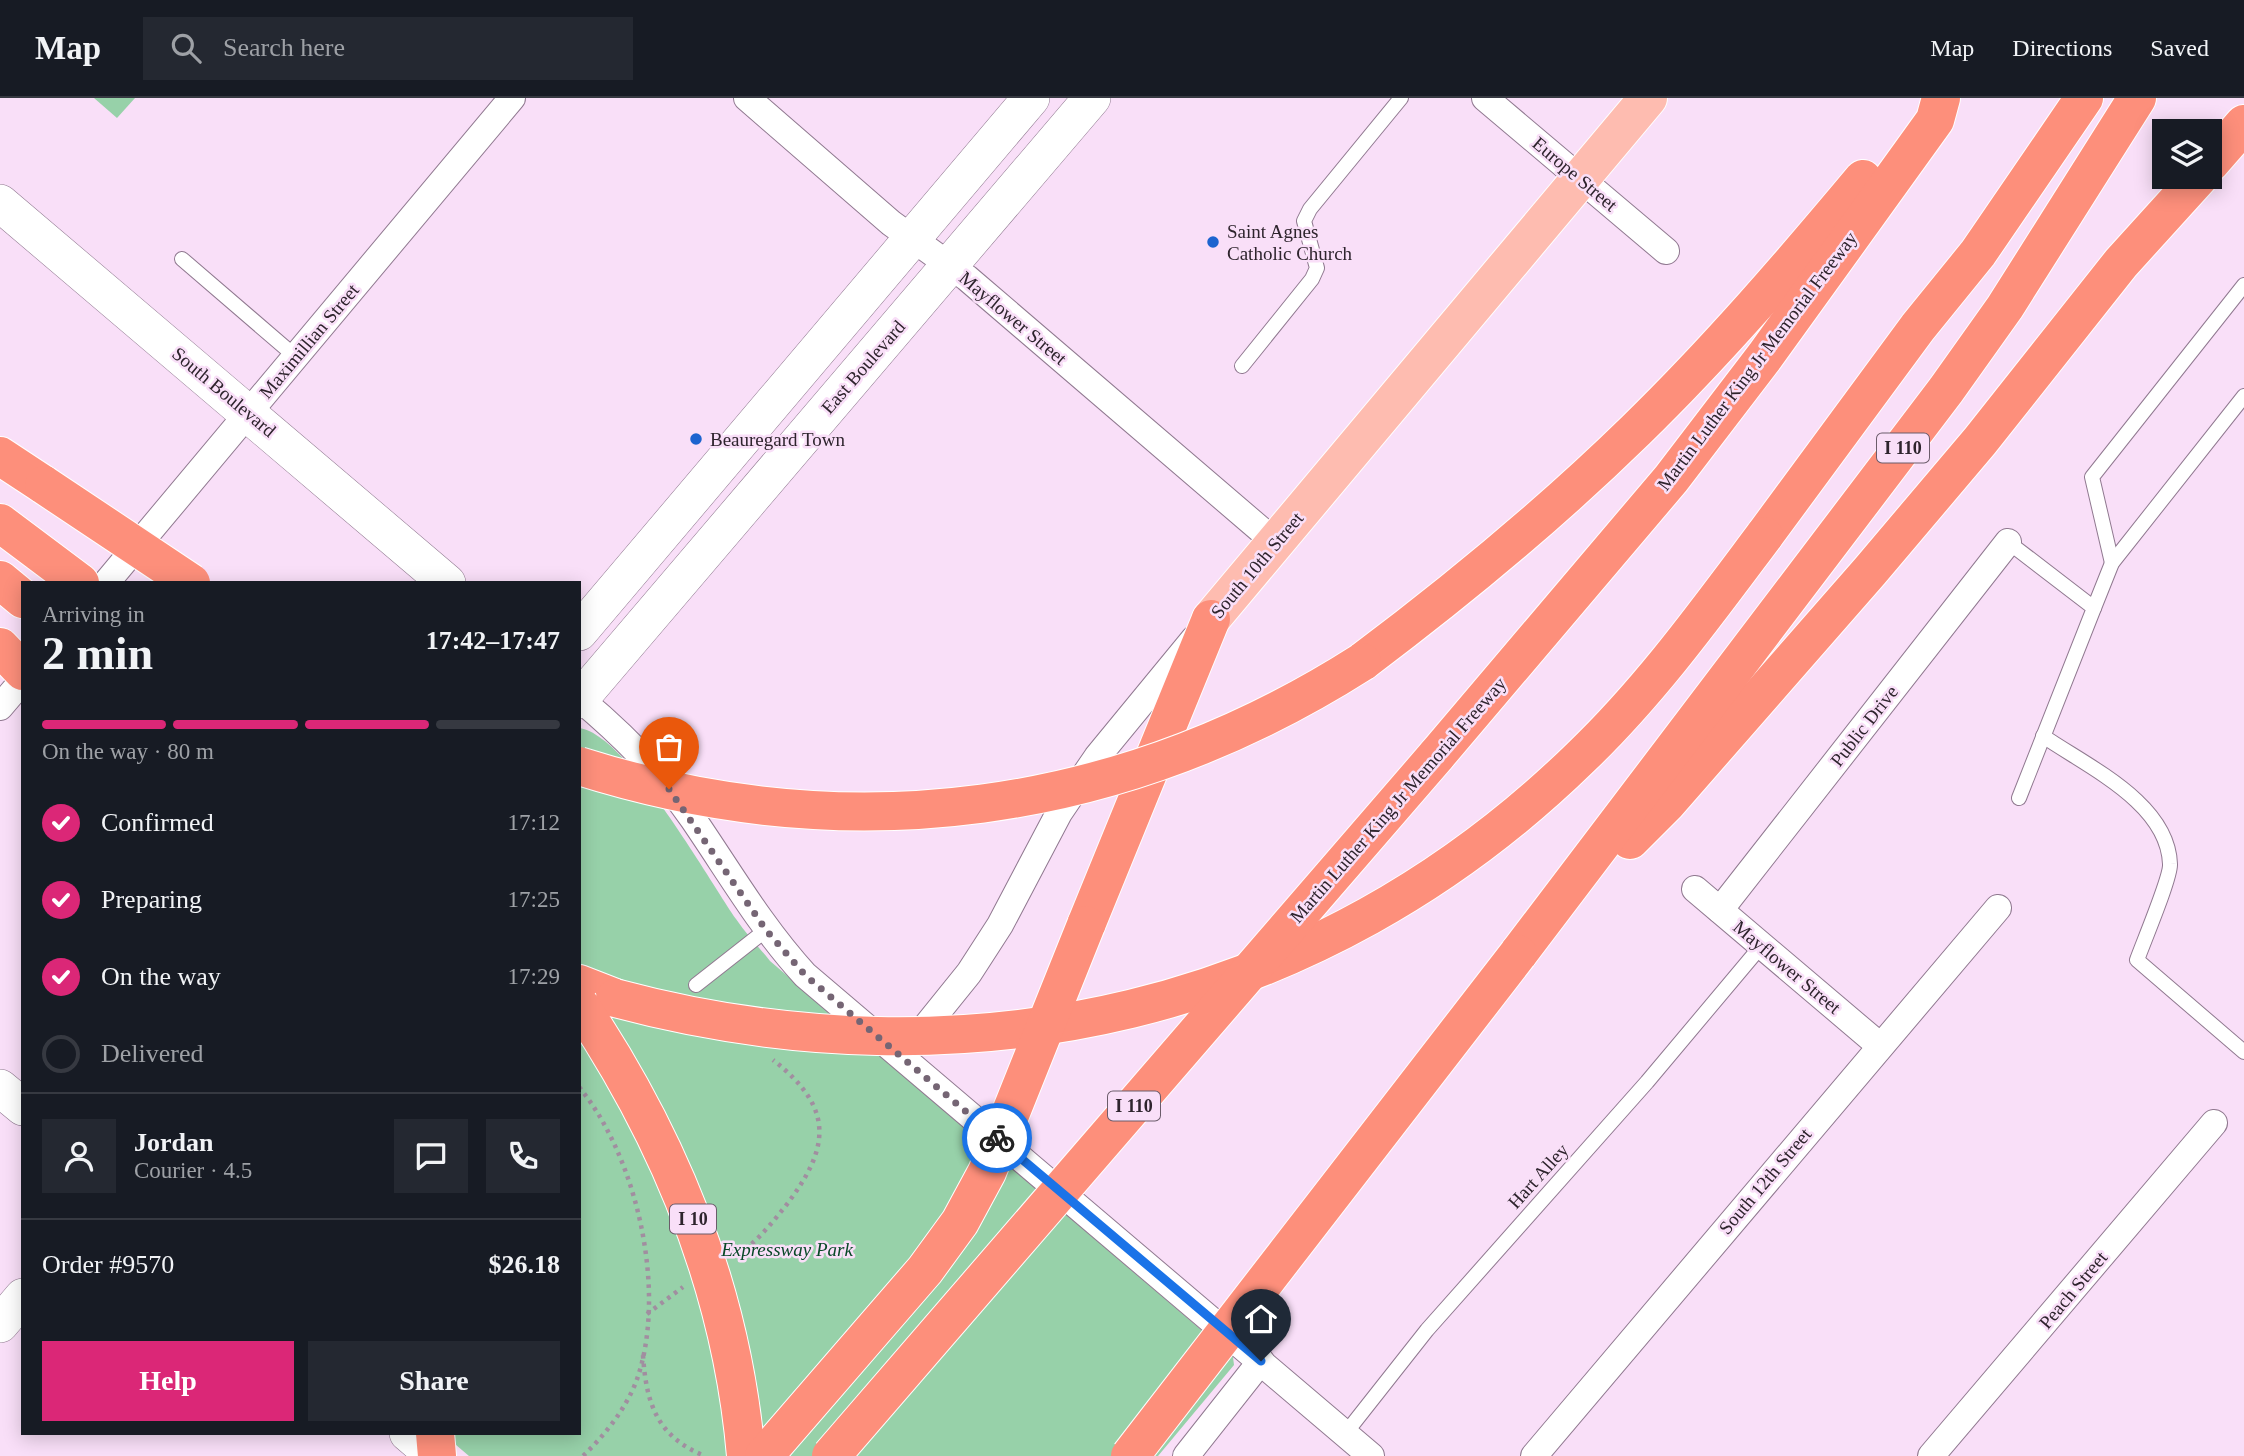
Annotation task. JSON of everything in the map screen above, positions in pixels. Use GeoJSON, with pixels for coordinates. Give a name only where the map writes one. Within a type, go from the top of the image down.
{"type":"FeatureCollection","features":[{"type":"Feature","properties":{"kind":"highway"},"geometry":{"type":"LineString","coordinates":[[581,985],[652,1007],[766,1029],[915,1037],[1015,1031],[1070,1023],[1154,1003],[1242,975],[1388,907],[1456,862],[1508,822],[1602,736],[1684,642],[1918,327],[1978,253],[2084,98]]}},
{"type":"Feature","properties":{"kind":"highway","name":"I 110"},"geometry":{"type":"LineString","coordinates":[[1657,793],[2005,307],[2137,98]]}},
{"type":"Feature","properties":{"kind":"highway"},"geometry":{"type":"LineString","coordinates":[[581,767],[683,794],[785,809],[887,812],[988,804],[1088,784],[1185,753],[1278,711],[1362,662],[1484,567],[1637,430],[1775,283],[1933,106]]}},
{"type":"Feature","properties":{"kind":"highway","name":"Martin Luther King Jr Memorial Freeway"},"geometry":{"type":"LineString","coordinates":[[831,1456],[1436,756],[1671,479],[1765,356],[1933,106]]}},
{"type":"Feature","properties":{"kind":"highway"},"geometry":{"type":"LineString","coordinates":[[2222,149],[2244,124]]}},
{"type":"Feature","properties":{"kind":"highway"},"geometry":{"type":"LineString","coordinates":[[1130,1456],[1518,954],[1657,793],[1870,572],[1980,440],[2121,263],[2188,189]]}},
{"type":"Feature","properties":{"kind":"highway"},"geometry":{"type":"LineString","coordinates":[[0,456],[188,581]]}},
{"type":"Feature","properties":{"kind":"highway"},"geometry":{"type":"LineString","coordinates":[[0,523],[77,581]]}},
{"type":"Feature","properties":{"kind":"highway"},"geometry":{"type":"LineString","coordinates":[[0,580],[21,597]]}},
{"type":"Feature","properties":{"kind":"highway"},"geometry":{"type":"LineString","coordinates":[[764,1456],[910,1289],[960,1222],[987,1172],[1211,619]]}},
{"type":"Feature","properties":{"kind":"highway"},"geometry":{"type":"LineString","coordinates":[[0,647],[21,669]]}},
{"type":"Feature","properties":{"kind":"highway","name":"I 10"},"geometry":{"type":"LineString","coordinates":[[581,1007],[608,1046],[660,1139],[699,1232],[727,1332],[746,1456]]}},
{"type":"Feature","properties":{"kind":"highway"},"geometry":{"type":"LineString","coordinates":[[435,1435],[436,1456]]}},
{"type":"Feature","properties":{"kind":"main road"},"geometry":{"type":"LineString","coordinates":[[581,630],[1031,98]]}},
{"type":"Feature","properties":{"kind":"main road","name":"East Boulevard"},"geometry":{"type":"LineString","coordinates":[[581,698],[1092,98]]}},
{"type":"Feature","properties":{"kind":"main road","name":"South 10th Street"},"geometry":{"type":"LineString","coordinates":[[1211,619],[1648,98]]}},
{"type":"Feature","properties":{"kind":"main road","name":"South Boulevard"},"geometry":{"type":"LineString","coordinates":[[0,203],[445,581]]}},
{"type":"Feature","properties":{"kind":"main road"},"geometry":{"type":"LineString","coordinates":[[0,1088],[21,1105]]}},
{"type":"Feature","properties":{"kind":"main road"},"geometry":{"type":"LineString","coordinates":[[0,1324],[21,1299]]}},
{"type":"Feature","properties":{"kind":"main road"},"geometry":{"type":"LineString","coordinates":[[410,1435],[436,1456]]}},
{"type":"Feature","properties":{"kind":"street","name":"Maximillian Street"},"geometry":{"type":"LineString","coordinates":[[108,581],[512,98]]}},
{"type":"Feature","properties":{"kind":"street","name":"Mayflower Street"},"geometry":{"type":"LineString","coordinates":[[747,98],[1275,542]]}},
{"type":"Feature","properties":{"kind":"street","name":"Europe Street"},"geometry":{"type":"LineString","coordinates":[[1485,98],[1666,251]]}},
{"type":"Feature","properties":{"kind":"street","name":"Public Drive"},"geometry":{"type":"LineString","coordinates":[[1720,910],[2008,542]]}},
{"type":"Feature","properties":{"kind":"street","name":"South 10th Street"},"geometry":{"type":"LineString","coordinates":[[901,1056],[975,964],[1000,925],[1059,813],[1097,757],[1211,619]]}},
{"type":"Feature","properties":{"kind":"street"},"geometry":{"type":"LineString","coordinates":[[0,707],[21,682]]}},
{"type":"Feature","properties":{"kind":"street"},"geometry":{"type":"LineString","coordinates":[[581,700],[658,774],[692,819],[766,930],[805,975],[1371,1456]]}},
{"type":"Feature","properties":{"kind":"street","name":"Mayflower Street"},"geometry":{"type":"LineString","coordinates":[[1695,889],[1879,1045]]}},
{"type":"Feature","properties":{"kind":"street","name":"South 12th Street"},"geometry":{"type":"LineString","coordinates":[[1534,1456],[1879,1045],[1998,908]]}},
{"type":"Feature","properties":{"kind":"street","name":"Peach Street"},"geometry":{"type":"LineString","coordinates":[[1931,1456],[2214,1124]]}},
{"type":"Feature","properties":{"kind":"street"},"geometry":{"type":"LineString","coordinates":[[1186,1456],[1261,1361]]}},
{"type":"Feature","properties":{"kind":"lane"},"geometry":{"type":"LineString","coordinates":[[1242,366],[1312,279],[1317,268],[1304,221],[1310,209],[1401,98]]}},
{"type":"Feature","properties":{"kind":"lane"},"geometry":{"type":"LineString","coordinates":[[181,260],[296,357]]}},
{"type":"Feature","properties":{"kind":"lane"},"geometry":{"type":"LineString","coordinates":[[2112,563],[2092,477],[2244,285]]}},
{"type":"Feature","properties":{"kind":"lane"},"geometry":{"type":"LineString","coordinates":[[2019,798],[2112,563],[2244,396]]}},
{"type":"Feature","properties":{"kind":"lane"},"geometry":{"type":"LineString","coordinates":[[2008,542],[2094,607]]}},
{"type":"Feature","properties":{"kind":"lane"},"geometry":{"type":"LineString","coordinates":[[2043,736],[2143,805],[2162,829],[2171,866],[2137,960],[2244,1052]]}},
{"type":"Feature","properties":{"kind":"lane"},"geometry":{"type":"LineString","coordinates":[[696,985],[766,930]]}},
{"type":"Feature","properties":{"kind":"lane","name":"Hart Alley"},"geometry":{"type":"LineString","coordinates":[[1345,1434],[1427,1330],[1647,1082],[1762,945]]}},
{"type":"Feature","properties":{"kind":"path"},"geometry":{"type":"LineString","coordinates":[[731,1258],[747,1248],[782,1210],[812,1166],[818,1146],[816,1111],[809,1094],[797,1078],[772,1059]]}},
{"type":"Feature","properties":{"kind":"path"},"geometry":{"type":"LineString","coordinates":[[581,1090],[607,1128],[624,1163],[635,1199],[645,1247],[647,1314],[636,1382],[618,1415],[583,1456]]}},
{"type":"Feature","properties":{"kind":"path"},"geometry":{"type":"LineString","coordinates":[[647,1314],[687,1285]]}},
{"type":"Feature","properties":{"kind":"path"},"geometry":{"type":"LineString","coordinates":[[643,1347],[648,1401],[658,1419],[685,1448],[705,1456]]}},
{"type":"Feature","properties":{"kind":"green space"},"geometry":{"type":"Polygon","coordinates":[[[94,98],[135,98],[117,118],[94,98]]]}},
{"type":"Feature","properties":{"kind":"green space","name":"Expressway Park"},"geometry":{"type":"Polygon","coordinates":[[[581,729],[598,736],[620,755],[642,781],[687,843],[740,925],[770,961],[1233,1357],[1234,1365],[1158,1456],[469,1456],[444,1435],[581,1435],[581,729]]]}},
{"type":"Feature","properties":{"kind":"way so far"},"geometry":{"type":"LineString","coordinates":[[669,789],[766,930],[805,975],[997,1138]]}},
{"type":"Feature","properties":{"kind":"place","name":"Saint Agnes Catholic Church"},"geometry":{"type":"Point","coordinates":[1213,242]}},
{"type":"Feature","properties":{"kind":"place","name":"Beauregard Town"},"geometry":{"type":"Point","coordinates":[696,439]}},
{"type":"Feature","properties":{"kind":"route"},"geometry":{"type":"LineString","coordinates":[[997,1138],[1261,1361]]}}]}
